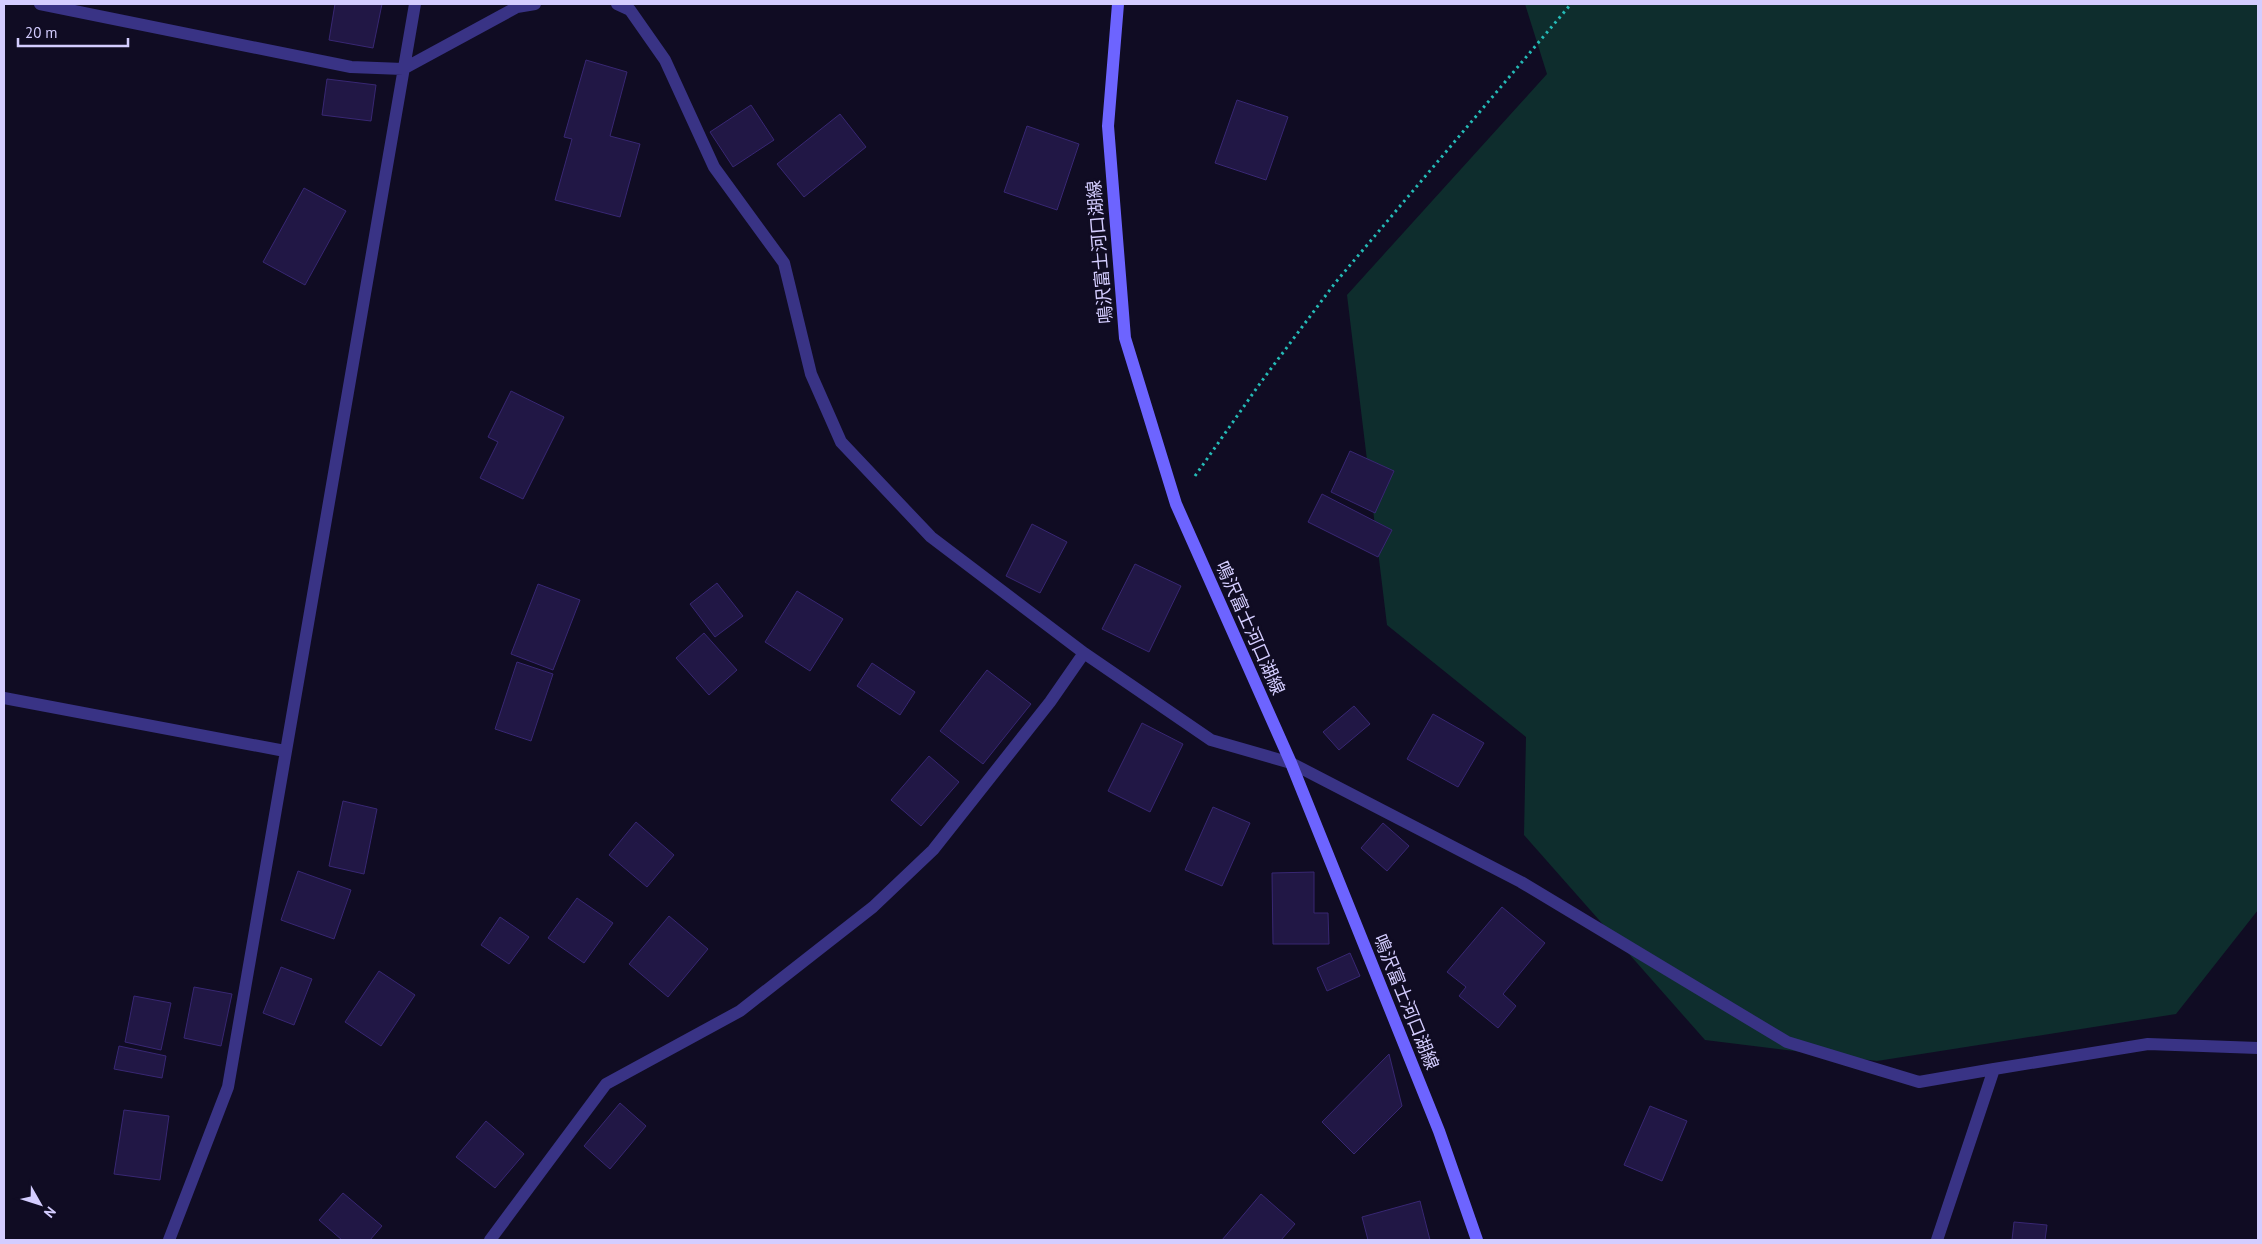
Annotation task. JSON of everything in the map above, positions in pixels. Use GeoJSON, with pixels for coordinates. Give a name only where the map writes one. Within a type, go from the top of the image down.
{"type":"FeatureCollection","features":[{"type":"Feature","properties":{"kind":"main road","name":"鳴沢富士河口湖線"},"geometry":{"type":"LineString","coordinates":[[1118,4],[1108,126],[1125,338],[1176,504],[1291,763],[1439,1131],[1478,1240]]}},
{"type":"Feature","properties":{"kind":"street"},"geometry":{"type":"LineString","coordinates":[[40,4],[352,67],[403,69],[517,7],[535,4]]}},
{"type":"Feature","properties":{"kind":"street"},"geometry":{"type":"LineString","coordinates":[[170,1240],[228,1087],[415,4]]}},
{"type":"Feature","properties":{"kind":"street"},"geometry":{"type":"LineString","coordinates":[[617,4],[630,7],[665,60],[714,167],[784,263],[811,374],[841,442],[931,537],[1084,653],[1211,740],[1291,763],[1521,882],[1787,1042],[1920,1082],[2148,1044],[2258,1048]]}},
{"type":"Feature","properties":{"kind":"street"},"geometry":{"type":"LineString","coordinates":[[490,1240],[606,1084],[740,1011],[873,907],[933,850],[1050,702],[1084,653]]}},
{"type":"Feature","properties":{"kind":"street"},"geometry":{"type":"LineString","coordinates":[[4,698],[285,751]]}},
{"type":"Feature","properties":{"kind":"street"},"geometry":{"type":"LineString","coordinates":[[1937,1240],[1994,1069]]}},
{"type":"Feature","properties":{"kind":"path"},"geometry":{"type":"LineString","coordinates":[[1176,504],[1261,382],[1335,283],[1571,4]]}},
{"type":"Feature","properties":{"kind":"green space"},"geometry":{"type":"Polygon","coordinates":[[[1525,4],[2258,4],[2258,910],[2176,1014],[1877,1061],[1705,1040],[1524,835],[1526,737],[1387,625],[1347,295],[1547,74],[1525,4]]]}},
{"type":"Feature","properties":{"kind":"building"},"geometry":{"type":"Polygon","coordinates":[[[335,4],[382,4],[373,48],[329,40],[335,4]]]}},
{"type":"Feature","properties":{"kind":"building"},"geometry":{"type":"Polygon","coordinates":[[[586,60],[627,72],[610,136],[640,144],[620,217],[555,200],[572,139],[564,137],[586,60]]]}},
{"type":"Feature","properties":{"kind":"building"},"geometry":{"type":"Polygon","coordinates":[[[327,79],[376,85],[371,121],[322,115],[327,79]]]}},
{"type":"Feature","properties":{"kind":"building"},"geometry":{"type":"Polygon","coordinates":[[[1237,100],[1288,117],[1266,180],[1215,163],[1237,100]]]}},
{"type":"Feature","properties":{"kind":"building"},"geometry":{"type":"Polygon","coordinates":[[[751,105],[774,140],[733,167],[710,132],[751,105]]]}},
{"type":"Feature","properties":{"kind":"building"},"geometry":{"type":"Polygon","coordinates":[[[840,114],[866,147],[804,197],[777,164],[840,114]]]}},
{"type":"Feature","properties":{"kind":"building"},"geometry":{"type":"Polygon","coordinates":[[[1027,126],[1079,144],[1057,210],[1004,192],[1027,126]]]}},
{"type":"Feature","properties":{"kind":"building"},"geometry":{"type":"Polygon","coordinates":[[[304,188],[346,211],[305,285],[263,262],[304,188]]]}},
{"type":"Feature","properties":{"kind":"building"},"geometry":{"type":"Polygon","coordinates":[[[511,391],[564,417],[523,499],[480,478],[498,442],[488,437],[511,391]]]}},
{"type":"Feature","properties":{"kind":"building"},"geometry":{"type":"Polygon","coordinates":[[[1350,451],[1394,471],[1375,513],[1331,492],[1350,451]]]}},
{"type":"Feature","properties":{"kind":"building"},"geometry":{"type":"Polygon","coordinates":[[[1322,494],[1392,530],[1378,557],[1308,522],[1322,494]]]}},
{"type":"Feature","properties":{"kind":"building"},"geometry":{"type":"Polygon","coordinates":[[[1032,524],[1067,542],[1040,593],[1006,576],[1032,524]]]}},
{"type":"Feature","properties":{"kind":"building"},"geometry":{"type":"Polygon","coordinates":[[[1135,564],[1181,586],[1149,652],[1102,629],[1135,564]]]}},
{"type":"Feature","properties":{"kind":"building"},"geometry":{"type":"Polygon","coordinates":[[[717,583],[743,616],[715,637],[690,604],[717,583]]]}},
{"type":"Feature","properties":{"kind":"building"},"geometry":{"type":"Polygon","coordinates":[[[538,584],[580,600],[553,670],[511,654],[538,584]]]}},
{"type":"Feature","properties":{"kind":"building"},"geometry":{"type":"Polygon","coordinates":[[[797,591],[843,619],[810,671],[765,642],[797,591]]]}},
{"type":"Feature","properties":{"kind":"building"},"geometry":{"type":"Polygon","coordinates":[[[704,633],[737,670],[709,695],[676,658],[704,633]]]}},
{"type":"Feature","properties":{"kind":"building"},"geometry":{"type":"Polygon","coordinates":[[[517,662],[553,674],[531,741],[495,729],[517,662]]]}},
{"type":"Feature","properties":{"kind":"building"},"geometry":{"type":"Polygon","coordinates":[[[872,663],[915,692],[900,715],[857,686],[872,663]]]}},
{"type":"Feature","properties":{"kind":"building"},"geometry":{"type":"Polygon","coordinates":[[[987,670],[1031,704],[983,764],[940,731],[987,670]]]}},
{"type":"Feature","properties":{"kind":"building"},"geometry":{"type":"Polygon","coordinates":[[[1354,706],[1370,724],[1339,750],[1323,732],[1354,706]]]}},
{"type":"Feature","properties":{"kind":"building"},"geometry":{"type":"Polygon","coordinates":[[[1433,714],[1484,743],[1458,787],[1407,759],[1433,714]]]}},
{"type":"Feature","properties":{"kind":"building"},"geometry":{"type":"Polygon","coordinates":[[[1142,723],[1183,744],[1150,812],[1108,791],[1142,723]]]}},
{"type":"Feature","properties":{"kind":"building"},"geometry":{"type":"Polygon","coordinates":[[[929,756],[959,782],[921,826],[891,800],[929,756]]]}},
{"type":"Feature","properties":{"kind":"building"},"geometry":{"type":"Polygon","coordinates":[[[343,801],[377,809],[364,874],[329,866],[343,801]]]}},
{"type":"Feature","properties":{"kind":"building"},"geometry":{"type":"Polygon","coordinates":[[[1213,807],[1250,823],[1222,886],[1185,870],[1213,807]]]}},
{"type":"Feature","properties":{"kind":"building"},"geometry":{"type":"Polygon","coordinates":[[[636,822],[674,855],[647,887],[609,855],[636,822]]]}},
{"type":"Feature","properties":{"kind":"building"},"geometry":{"type":"Polygon","coordinates":[[[1383,823],[1409,846],[1387,871],[1361,848],[1383,823]]]}},
{"type":"Feature","properties":{"kind":"building"},"geometry":{"type":"Polygon","coordinates":[[[298,871],[351,890],[334,939],[281,920],[298,871]]]}},
{"type":"Feature","properties":{"kind":"building"},"geometry":{"type":"Polygon","coordinates":[[[1314,872],[1314,913],[1328,913],[1329,944],[1273,944],[1272,873],[1314,872]]]}},
{"type":"Feature","properties":{"kind":"building"},"geometry":{"type":"Polygon","coordinates":[[[577,898],[613,923],[584,963],[548,938],[577,898]]]}},
{"type":"Feature","properties":{"kind":"building"},"geometry":{"type":"Polygon","coordinates":[[[1502,907],[1545,943],[1503,994],[1516,1006],[1498,1028],[1459,996],[1466,987],[1447,972],[1502,907]]]}},
{"type":"Feature","properties":{"kind":"building"},"geometry":{"type":"Polygon","coordinates":[[[669,916],[708,949],[668,997],[629,964],[669,916]]]}},
{"type":"Feature","properties":{"kind":"building"},"geometry":{"type":"Polygon","coordinates":[[[500,917],[529,937],[509,964],[481,945],[500,917]]]}},
{"type":"Feature","properties":{"kind":"building"},"geometry":{"type":"Polygon","coordinates":[[[1350,953],[1360,976],[1327,991],[1317,968],[1350,953]]]}},
{"type":"Feature","properties":{"kind":"building"},"geometry":{"type":"Polygon","coordinates":[[[281,967],[312,979],[294,1025],[263,1013],[281,967]]]}},
{"type":"Feature","properties":{"kind":"building"},"geometry":{"type":"Polygon","coordinates":[[[379,971],[415,995],[381,1046],[345,1022],[379,971]]]}},
{"type":"Feature","properties":{"kind":"building"},"geometry":{"type":"Polygon","coordinates":[[[194,987],[232,994],[221,1046],[184,1038],[194,987]]]}},
{"type":"Feature","properties":{"kind":"building"},"geometry":{"type":"Polygon","coordinates":[[[134,996],[171,1003],[161,1050],[125,1042],[134,996]]]}},
{"type":"Feature","properties":{"kind":"building"},"geometry":{"type":"Polygon","coordinates":[[[119,1046],[166,1056],[162,1078],[114,1069],[119,1046]]]}},
{"type":"Feature","properties":{"kind":"building"},"geometry":{"type":"Polygon","coordinates":[[[1389,1054],[1402,1106],[1354,1154],[1322,1122],[1389,1054]]]}},
{"type":"Feature","properties":{"kind":"building"},"geometry":{"type":"Polygon","coordinates":[[[620,1103],[646,1126],[610,1169],[584,1146],[620,1103]]]}},
{"type":"Feature","properties":{"kind":"building"},"geometry":{"type":"Polygon","coordinates":[[[1650,1106],[1687,1121],[1662,1181],[1624,1165],[1650,1106]]]}},
{"type":"Feature","properties":{"kind":"building"},"geometry":{"type":"Polygon","coordinates":[[[124,1110],[169,1116],[160,1180],[114,1174],[124,1110]]]}},
{"type":"Feature","properties":{"kind":"building"},"geometry":{"type":"Polygon","coordinates":[[[486,1121],[524,1154],[495,1188],[456,1157],[486,1121]]]}},
{"type":"Feature","properties":{"kind":"building"},"geometry":{"type":"Polygon","coordinates":[[[343,1193],[382,1226],[370,1240],[342,1240],[319,1220],[343,1193]]]}},
{"type":"Feature","properties":{"kind":"building"},"geometry":{"type":"Polygon","coordinates":[[[1261,1194],[1295,1224],[1281,1240],[1222,1240],[1261,1194]]]}},
{"type":"Feature","properties":{"kind":"building"},"geometry":{"type":"Polygon","coordinates":[[[1420,1201],[1430,1240],[1368,1240],[1362,1217],[1420,1201]]]}},
{"type":"Feature","properties":{"kind":"building"},"geometry":{"type":"Polygon","coordinates":[[[2014,1222],[2047,1225],[2045,1240],[2012,1240],[2014,1222]]]}}]}
